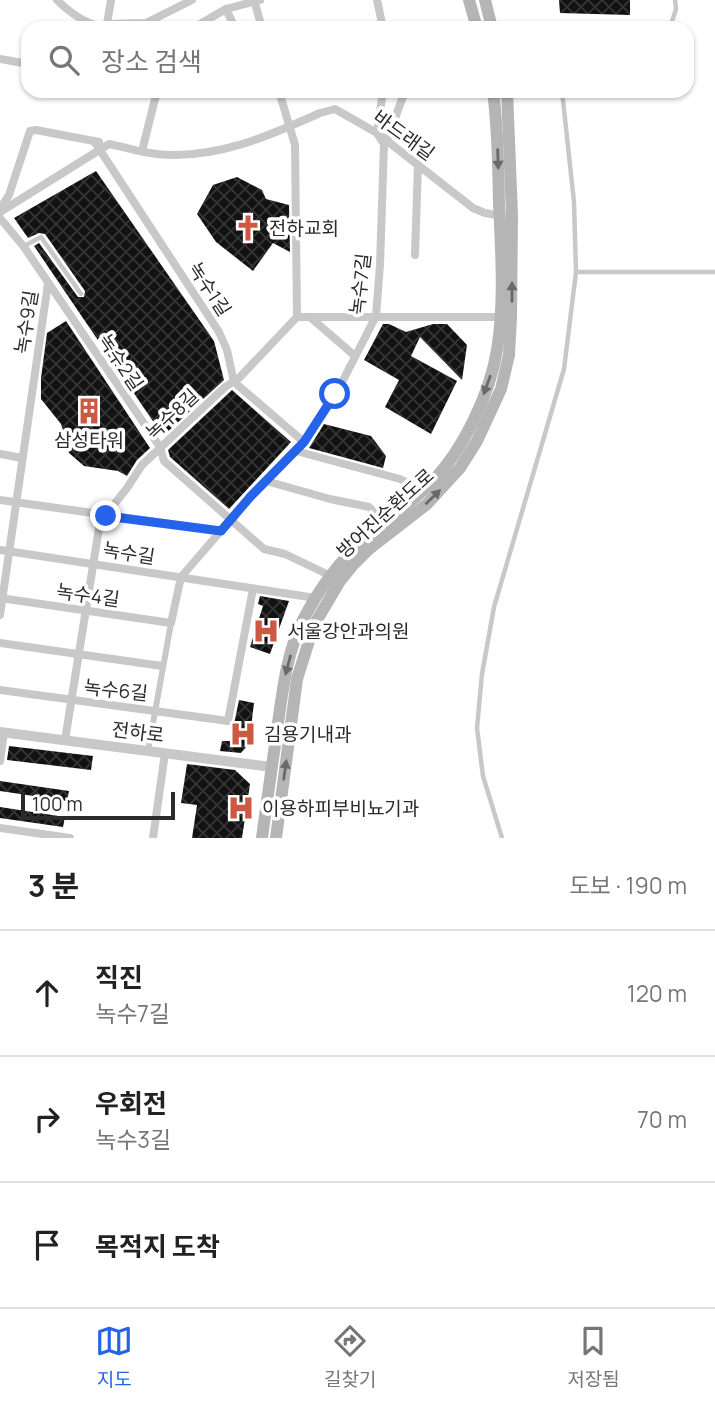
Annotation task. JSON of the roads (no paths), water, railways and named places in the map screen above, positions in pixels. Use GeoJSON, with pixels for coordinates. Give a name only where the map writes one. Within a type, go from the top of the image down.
{"type":"FeatureCollection","features":[{"type":"Feature","properties":{"kind":"main road"},"geometry":{"type":"LineString","coordinates":[[469,0],[475,21]]}},
{"type":"Feature","properties":{"kind":"main road"},"geometry":{"type":"LineString","coordinates":[[485,0],[490,21]]}},
{"type":"Feature","properties":{"kind":"main road","name":"방어진순환도로"},"geometry":{"type":"LineString","coordinates":[[276,838],[297,679],[313,625],[353,565],[369,549],[427,504],[460,468],[477,441],[501,389],[509,355],[511,317],[506,216],[495,98]]}},
{"type":"Feature","properties":{"kind":"main road","name":"방어진순환도로"},"geometry":{"type":"LineString","coordinates":[[262,838],[294,640],[331,576],[362,542],[418,495],[441,471],[466,435],[488,383],[497,351],[500,317],[506,216],[507,98]]}},
{"type":"Feature","properties":{"kind":"street"},"geometry":{"type":"LineString","coordinates":[[57,0],[86,21]]}},
{"type":"Feature","properties":{"kind":"street"},"geometry":{"type":"LineString","coordinates":[[108,21],[111,0]]}},
{"type":"Feature","properties":{"kind":"street"},"geometry":{"type":"LineString","coordinates":[[150,21],[192,0]]}},
{"type":"Feature","properties":{"kind":"street"},"geometry":{"type":"LineString","coordinates":[[377,0],[382,21]]}},
{"type":"Feature","properties":{"kind":"street"},"geometry":{"type":"LineString","coordinates":[[205,21],[226,9],[256,1],[260,21]]}},
{"type":"Feature","properties":{"kind":"street"},"geometry":{"type":"LineString","coordinates":[[226,9],[232,21]]}},
{"type":"Feature","properties":{"kind":"street"},"geometry":{"type":"LineString","coordinates":[[0,59],[21,63]]}},
{"type":"Feature","properties":{"kind":"street"},"geometry":{"type":"LineString","coordinates":[[142,151],[154,98]]}},
{"type":"Feature","properties":{"kind":"street"},"geometry":{"type":"LineString","coordinates":[[281,98],[295,145],[297,317],[500,317]]}},
{"type":"Feature","properties":{"kind":"street","name":"녹수7길"},"geometry":{"type":"LineString","coordinates":[[148,751],[181,577],[265,481],[304,442],[335,394],[376,316],[384,144],[377,133],[382,98]]}},
{"type":"Feature","properties":{"kind":"street"},"geometry":{"type":"LineString","coordinates":[[387,140],[402,98]]}},
{"type":"Feature","properties":{"kind":"street","name":"바드래길"},"geometry":{"type":"LineString","coordinates":[[0,210],[9,195],[30,131],[158,154],[202,154],[233,147],[335,109],[387,140],[473,208],[485,214],[506,216]]}},
{"type":"Feature","properties":{"kind":"street","name":"녹수1길"},"geometry":{"type":"LineString","coordinates":[[94,141],[219,332],[227,350],[234,382]]}},
{"type":"Feature","properties":{"kind":"street","name":"바드래길"},"geometry":{"type":"LineString","coordinates":[[0,210],[109,144]]}},
{"type":"Feature","properties":{"kind":"street"},"geometry":{"type":"LineString","coordinates":[[415,256],[418,164]]}},
{"type":"Feature","properties":{"kind":"street","name":"녹수2길"},"geometry":{"type":"LineString","coordinates":[[0,218],[24,247],[160,447],[164,461],[269,552],[285,554],[331,576]]}},
{"type":"Feature","properties":{"kind":"street","name":"녹수9길"},"geometry":{"type":"LineString","coordinates":[[0,615],[48,283]]}},
{"type":"Feature","properties":{"kind":"street","name":"녹수8길"},"geometry":{"type":"LineString","coordinates":[[65,740],[100,522],[142,465],[225,387],[239,379],[297,317]]}},
{"type":"Feature","properties":{"kind":"street"},"geometry":{"type":"LineString","coordinates":[[310,317],[355,356]]}},
{"type":"Feature","properties":{"kind":"street"},"geometry":{"type":"LineString","coordinates":[[234,382],[304,442]]}},
{"type":"Feature","properties":{"kind":"street"},"geometry":{"type":"LineString","coordinates":[[296,451],[400,479],[408,483],[418,495]]}},
{"type":"Feature","properties":{"kind":"street"},"geometry":{"type":"LineString","coordinates":[[0,454],[22,458]]}},
{"type":"Feature","properties":{"kind":"street"},"geometry":{"type":"LineString","coordinates":[[265,481],[369,507],[385,523]]}},
{"type":"Feature","properties":{"kind":"street"},"geometry":{"type":"LineString","coordinates":[[0,499],[221,531]]}},
{"type":"Feature","properties":{"kind":"street","name":"녹수길"},"geometry":{"type":"LineString","coordinates":[[0,550],[316,598]]}},
{"type":"Feature","properties":{"kind":"street","name":"녹수6길"},"geometry":{"type":"LineString","coordinates":[[0,690],[228,721],[253,589]]}},
{"type":"Feature","properties":{"kind":"street","name":"녹수4길"},"geometry":{"type":"LineString","coordinates":[[1,598],[171,623]]}},
{"type":"Feature","properties":{"kind":"street"},"geometry":{"type":"LineString","coordinates":[[0,643],[162,666]]}},
{"type":"Feature","properties":{"kind":"street"},"geometry":{"type":"LineString","coordinates":[[0,761],[2,732]]}},
{"type":"Feature","properties":{"kind":"street","name":"전하로"},"geometry":{"type":"LineString","coordinates":[[2,732],[272,767]]}},
{"type":"Feature","properties":{"kind":"street"},"geometry":{"type":"LineString","coordinates":[[153,838],[165,753]]}},
{"type":"Feature","properties":{"kind":"street"},"geometry":{"type":"LineString","coordinates":[[0,828],[70,838]]}},
{"type":"Feature","properties":{"kind":"lane"},"geometry":{"type":"LineString","coordinates":[[672,21],[676,0]]}},
{"type":"Feature","properties":{"kind":"lane"},"geometry":{"type":"LineString","coordinates":[[502,838],[483,776],[477,728],[482,674],[494,607],[564,369],[576,272],[574,202],[563,98]]}},
{"type":"Feature","properties":{"kind":"lane"},"geometry":{"type":"LineString","coordinates":[[24,247],[41,237],[81,294]]}},
{"type":"Feature","properties":{"kind":"lane"},"geometry":{"type":"LineString","coordinates":[[576,272],[715,272]]}},
{"type":"Feature","properties":{"kind":"place","name":"전하교회"},"geometry":{"type":"Point","coordinates":[248,228]}},
{"type":"Feature","properties":{"kind":"place","name":"삼성타워"},"geometry":{"type":"Point","coordinates":[89,411]}},
{"type":"Feature","properties":{"kind":"place","name":"서울강안과의원"},"geometry":{"type":"Point","coordinates":[266,631]}},
{"type":"Feature","properties":{"kind":"place","name":"김용기내과"},"geometry":{"type":"Point","coordinates":[243,734]}},
{"type":"Feature","properties":{"kind":"place","name":"이용하피부비뇨기과"},"geometry":{"type":"Point","coordinates":[241,808]}}]}
